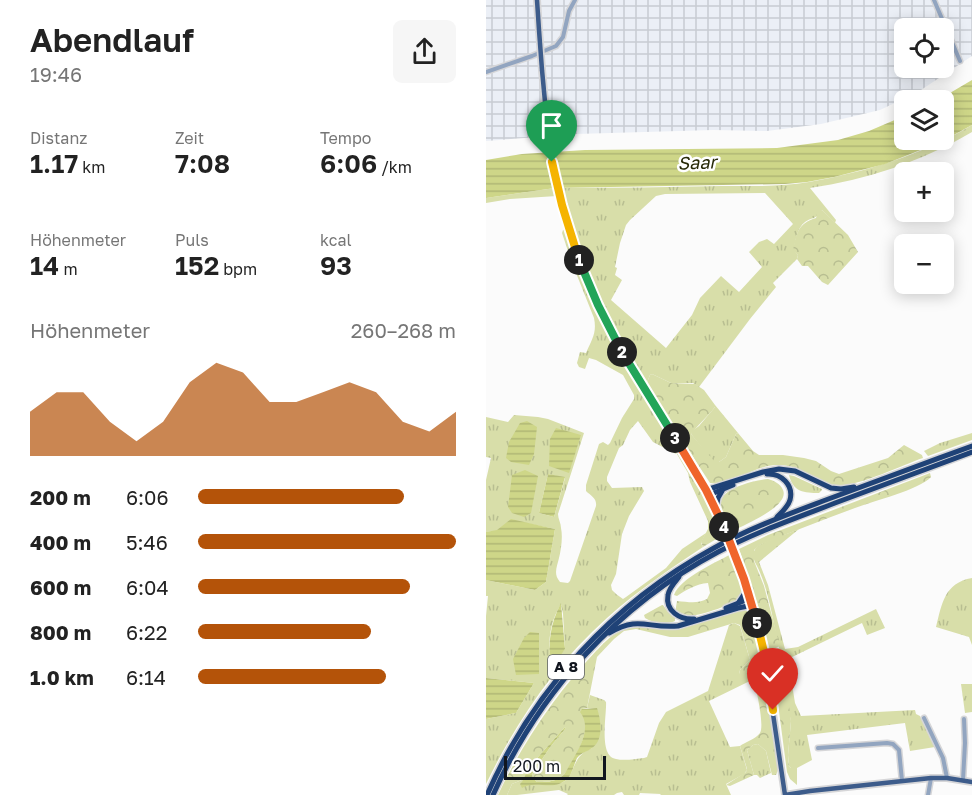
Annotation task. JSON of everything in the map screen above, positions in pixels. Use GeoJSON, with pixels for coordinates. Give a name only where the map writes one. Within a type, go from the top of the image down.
{"type":"FeatureCollection","features":[{"type":"Feature","properties":{"kind":"highway","name":"A 8"},"geometry":{"type":"LineString","coordinates":[[936,463],[972,446]]}},
{"type":"Feature","properties":{"kind":"highway","name":"A 8"},"geometry":{"type":"LineString","coordinates":[[493,795],[533,721],[568,673],[600,639],[640,603],[682,573],[754,534],[922,468],[972,452]]}},
{"type":"Feature","properties":{"kind":"highway","name":"A 8"},"geometry":{"type":"LineString","coordinates":[[487,795],[528,719],[564,670],[602,629],[636,599],[714,547],[774,519],[864,486],[922,468]]}},
{"type":"Feature","properties":{"kind":"highway"},"geometry":{"type":"LineString","coordinates":[[708,493],[763,472],[783,469],[798,472],[831,488],[864,486]]}},
{"type":"Feature","properties":{"kind":"highway"},"geometry":{"type":"LineString","coordinates":[[708,493],[773,473],[787,483],[791,496],[787,507],[774,519]]}},
{"type":"Feature","properties":{"kind":"highway"},"geometry":{"type":"LineString","coordinates":[[716,509],[723,489]]}},
{"type":"Feature","properties":{"kind":"highway"},"geometry":{"type":"LineString","coordinates":[[682,573],[670,588],[668,596],[670,608],[677,616],[685,619],[696,618],[746,600],[752,604]]}},
{"type":"Feature","properties":{"kind":"highway"},"geometry":{"type":"LineString","coordinates":[[739,603],[745,593],[744,579]]}},
{"type":"Feature","properties":{"kind":"highway"},"geometry":{"type":"LineString","coordinates":[[600,639],[632,623],[678,626],[752,604]]}},
{"type":"Feature","properties":{"kind":"main road"},"geometry":{"type":"LineString","coordinates":[[537,0],[552,162],[570,233],[598,305],[625,358],[708,493],[735,555],[752,604],[767,666],[785,795],[931,778],[972,782]]}},
{"type":"Feature","properties":{"kind":"street"},"geometry":{"type":"LineString","coordinates":[[486,72],[553,48],[563,37],[569,11],[575,0]]}},
{"type":"Feature","properties":{"kind":"street"},"geometry":{"type":"LineString","coordinates":[[934,0],[960,61]]}},
{"type":"Feature","properties":{"kind":"street"},"geometry":{"type":"LineString","coordinates":[[924,718],[943,758],[947,778]]}},
{"type":"Feature","properties":{"kind":"street"},"geometry":{"type":"LineString","coordinates":[[963,780],[964,719]]}},
{"type":"Feature","properties":{"kind":"street"},"geometry":{"type":"LineString","coordinates":[[818,748],[893,744],[899,750],[902,781]]}},
{"type":"Feature","properties":{"kind":"street"},"geometry":{"type":"LineString","coordinates":[[928,795],[931,778]]}},
{"type":"Feature","properties":{"kind":"shaded area"},"geometry":{"type":"Polygon","coordinates":[[[486,0],[972,0],[972,56],[954,68],[954,18],[894,18],[894,78],[939,78],[921,90],[894,90],[894,103],[880,110],[821,124],[767,131],[713,130],[576,134],[486,141],[486,0]]]}},
{"type":"Feature","properties":{"kind":"green space"},"geometry":{"type":"Polygon","coordinates":[[[972,125],[972,132],[954,141],[954,135],[972,125]]]}},
{"type":"Feature","properties":{"kind":"green space"},"geometry":{"type":"Polygon","coordinates":[[[922,150],[938,150],[909,162],[894,162],[894,168],[852,180],[810,188],[836,220],[835,223],[822,210],[802,225],[795,243],[794,251],[798,255],[797,259],[773,283],[776,287],[699,387],[693,383],[671,383],[652,374],[646,385],[628,356],[623,359],[676,446],[674,448],[676,454],[653,442],[638,421],[619,448],[607,481],[612,488],[642,487],[644,491],[629,516],[622,534],[616,574],[611,585],[612,590],[623,599],[666,568],[682,549],[706,533],[701,543],[703,547],[630,599],[607,618],[570,655],[524,716],[486,784],[486,719],[516,713],[534,683],[486,678],[488,596],[486,596],[486,580],[535,590],[546,582],[555,529],[511,520],[497,531],[486,532],[486,480],[491,458],[486,457],[486,417],[508,422],[514,415],[538,417],[584,433],[558,514],[562,539],[556,573],[560,582],[568,583],[596,506],[595,499],[586,491],[586,485],[599,444],[603,442],[608,445],[610,443],[634,399],[623,375],[589,358],[585,369],[579,367],[577,363],[580,352],[586,353],[595,323],[562,233],[566,229],[567,234],[574,232],[562,188],[798,184],[830,178],[922,150]],[[765,193],[656,196],[626,225],[615,267],[617,268],[615,275],[622,280],[611,300],[666,348],[692,315],[700,298],[721,276],[739,292],[762,267],[749,252],[759,242],[767,239],[774,244],[793,224],[765,193]],[[548,474],[539,513],[554,517],[565,478],[548,474]],[[561,604],[550,634],[550,665],[565,649],[561,604]]]}},
{"type":"Feature","properties":{"kind":"green space"},"geometry":{"type":"Polygon","coordinates":[[[555,188],[557,196],[486,203],[486,198],[555,188]]]}},
{"type":"Feature","properties":{"kind":"green space"},"geometry":{"type":"Polygon","coordinates":[[[822,210],[848,235],[858,252],[828,285],[822,282],[808,266],[802,266],[797,259],[798,255],[793,251],[799,230],[805,223],[816,218],[818,211],[822,210]]]}},
{"type":"Feature","properties":{"kind":"green space"},"geometry":{"type":"Polygon","coordinates":[[[652,374],[671,383],[695,384],[704,390],[715,405],[691,434],[715,462],[726,457],[738,433],[759,455],[804,458],[816,461],[839,474],[888,458],[904,445],[922,455],[923,458],[865,480],[843,485],[827,483],[785,465],[760,468],[727,481],[710,483],[646,385],[652,374]]]}},
{"type":"Feature","properties":{"kind":"green space"},"geometry":{"type":"Polygon","coordinates":[[[715,405],[738,433],[726,457],[719,462],[714,462],[710,458],[691,434],[715,405]]]}},
{"type":"Feature","properties":{"kind":"green space"},"geometry":{"type":"Polygon","coordinates":[[[972,433],[972,440],[928,456],[924,451],[940,443],[972,433]]]}},
{"type":"Feature","properties":{"kind":"green space"},"geometry":{"type":"Polygon","coordinates":[[[676,446],[723,535],[703,547],[701,542],[708,529],[708,521],[688,473],[674,449],[676,446]]]}},
{"type":"Feature","properties":{"kind":"green space"},"geometry":{"type":"Polygon","coordinates":[[[930,473],[931,477],[917,486],[795,531],[760,545],[754,550],[754,561],[764,586],[780,646],[774,649],[780,654],[784,667],[791,721],[789,766],[797,768],[797,785],[790,779],[787,772],[773,666],[761,615],[739,549],[768,535],[930,473]]]}},
{"type":"Feature","properties":{"kind":"green space"},"geometry":{"type":"Polygon","coordinates":[[[789,475],[822,490],[819,493],[809,493],[800,490],[793,485],[789,475]]]}},
{"type":"Feature","properties":{"kind":"green space"},"geometry":{"type":"Polygon","coordinates":[[[768,479],[779,484],[783,490],[780,502],[757,519],[731,530],[722,509],[723,497],[740,486],[768,479]]]}},
{"type":"Feature","properties":{"kind":"green space"},"geometry":{"type":"Polygon","coordinates":[[[799,529],[759,562],[768,585],[785,649],[798,647],[876,609],[885,628],[867,635],[862,623],[788,659],[795,703],[801,716],[915,710],[935,747],[910,751],[905,723],[807,735],[812,760],[797,768],[789,766],[791,721],[774,650],[779,648],[768,596],[753,555],[756,548],[769,540],[799,529]]]}},
{"type":"Feature","properties":{"kind":"green space"},"geometry":{"type":"Polygon","coordinates":[[[731,554],[738,574],[741,595],[733,602],[718,609],[694,615],[687,616],[676,610],[677,601],[696,602],[707,599],[710,593],[708,583],[695,586],[677,596],[674,595],[690,577],[731,554]]]}},
{"type":"Feature","properties":{"kind":"green space"},"geometry":{"type":"Polygon","coordinates":[[[972,578],[972,645],[969,637],[936,627],[943,603],[950,590],[955,585],[972,578]]]}},
{"type":"Feature","properties":{"kind":"green space"},"geometry":{"type":"Polygon","coordinates":[[[662,605],[675,618],[675,621],[660,623],[645,618],[644,615],[662,605]]]}},
{"type":"Feature","properties":{"kind":"green space"},"geometry":{"type":"Polygon","coordinates":[[[742,609],[747,611],[756,635],[778,770],[776,775],[772,775],[766,751],[758,744],[753,745],[747,750],[754,775],[730,786],[726,785],[746,772],[740,746],[758,735],[761,728],[759,704],[752,672],[740,676],[739,674],[750,660],[740,625],[734,623],[688,637],[670,637],[636,629],[624,631],[597,657],[587,708],[582,709],[586,729],[573,761],[564,774],[549,782],[537,782],[532,774],[565,727],[529,767],[524,779],[512,784],[507,795],[498,795],[529,737],[554,701],[581,667],[613,635],[631,626],[674,630],[742,609]]]}},
{"type":"Feature","properties":{"kind":"green space"},"geometry":{"type":"Polygon","coordinates":[[[734,623],[740,626],[750,660],[739,674],[751,671],[754,679],[709,701],[730,747],[740,746],[747,770],[726,784],[731,795],[640,793],[639,795],[624,795],[622,792],[614,795],[567,795],[559,790],[507,795],[512,784],[524,779],[526,785],[552,785],[561,783],[569,777],[576,761],[592,748],[597,709],[587,708],[590,695],[606,702],[605,743],[610,756],[622,760],[647,757],[659,723],[666,712],[708,691],[729,625],[734,623]]]}},
{"type":"Feature","properties":{"kind":"green space"},"geometry":{"type":"Polygon","coordinates":[[[961,684],[972,684],[972,712],[965,713],[961,684]]]}},
{"type":"Feature","properties":{"kind":"green space"},"geometry":{"type":"Polygon","coordinates":[[[758,744],[766,751],[771,773],[760,778],[754,775],[747,750],[758,744]]]}},
{"type":"Feature","properties":{"kind":"water"},"geometry":{"type":"Polygon","coordinates":[[[972,80],[972,125],[954,135],[954,91],[972,80]]]}},
{"type":"Feature","properties":{"kind":"water","name":"Saar"},"geometry":{"type":"Polygon","coordinates":[[[894,120],[894,150],[921,150],[885,164],[807,182],[555,188],[486,198],[486,160],[522,154],[585,150],[777,148],[838,140],[869,131],[894,120]]]}},
{"type":"Feature","properties":{"kind":"water"},"geometry":{"type":"Polygon","coordinates":[[[527,421],[537,427],[534,454],[529,465],[511,462],[506,458],[509,442],[520,423],[527,421]]]}},
{"type":"Feature","properties":{"kind":"water"},"geometry":{"type":"Polygon","coordinates":[[[556,428],[581,435],[569,473],[549,466],[550,439],[556,428]]]}},
{"type":"Feature","properties":{"kind":"water"},"geometry":{"type":"Polygon","coordinates":[[[525,470],[538,476],[531,513],[524,517],[512,513],[508,507],[512,475],[525,470]]]}},
{"type":"Feature","properties":{"kind":"water"},"geometry":{"type":"Polygon","coordinates":[[[548,474],[565,477],[554,517],[539,513],[548,474]]]}},
{"type":"Feature","properties":{"kind":"water"},"geometry":{"type":"Polygon","coordinates":[[[511,519],[555,529],[546,582],[535,590],[486,580],[486,532],[497,530],[511,519]]]}},
{"type":"Feature","properties":{"kind":"water"},"geometry":{"type":"Polygon","coordinates":[[[561,603],[565,649],[554,665],[550,666],[551,634],[554,618],[561,603]]]}},
{"type":"Feature","properties":{"kind":"water"},"geometry":{"type":"Polygon","coordinates":[[[530,632],[539,633],[539,674],[516,675],[513,659],[524,638],[530,632]]]}},
{"type":"Feature","properties":{"kind":"water"},"geometry":{"type":"Polygon","coordinates":[[[486,678],[534,683],[516,713],[486,719],[486,678]]]}},
{"type":"Feature","properties":{"kind":"water"},"geometry":{"type":"Polygon","coordinates":[[[597,708],[600,724],[598,740],[592,748],[577,758],[568,778],[558,784],[532,785],[522,788],[520,784],[529,767],[565,727],[532,774],[537,782],[546,782],[558,779],[564,774],[584,737],[585,724],[580,712],[582,709],[597,708]]]}},
{"type":"Feature","properties":{"kind":"route"},"geometry":{"type":"LineString","coordinates":[[552,162],[570,233],[598,305],[631,368],[683,451],[721,519],[752,603],[764,652],[773,710]]}}]}
